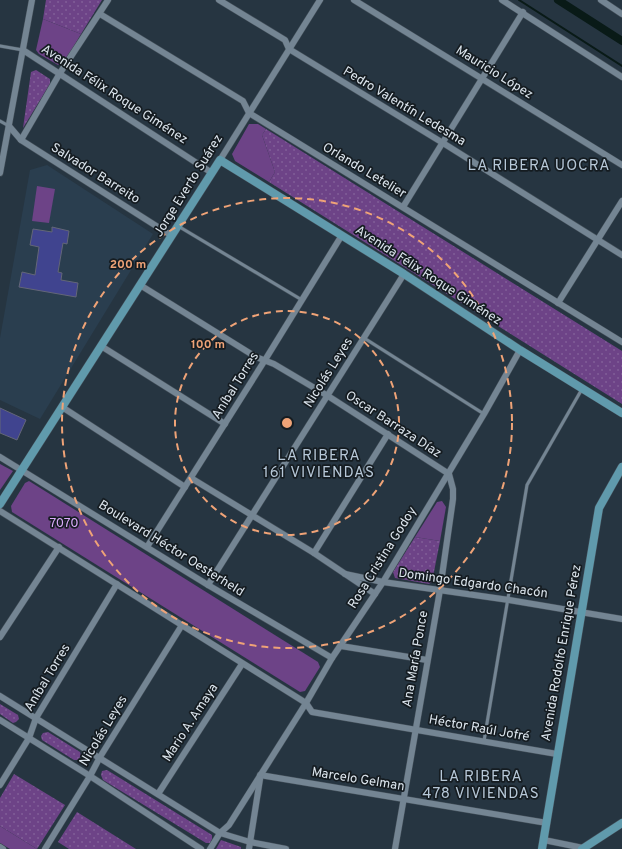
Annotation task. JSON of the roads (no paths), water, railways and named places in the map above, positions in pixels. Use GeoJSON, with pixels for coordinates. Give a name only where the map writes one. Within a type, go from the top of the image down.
{"type":"FeatureCollection","features":[{"type":"Feature","properties":{"kind":"street"},"geometry":{"type":"LineString","coordinates":[[0,173],[10,126],[32,0]]}},
{"type":"Feature","properties":{"kind":"street"},"geometry":{"type":"LineString","coordinates":[[21,140],[60,73],[108,0]]}},
{"type":"Feature","properties":{"kind":"street","name":"Pedro Valentín Ledesma"},"geometry":{"type":"LineString","coordinates":[[219,0],[285,40],[289,49],[622,255]]}},
{"type":"Feature","properties":{"kind":"street","name":"Jorge Everto Suárez"},"geometry":{"type":"LineString","coordinates":[[0,504],[172,236],[320,0]]}},
{"type":"Feature","properties":{"kind":"street","name":"Mauricio López"},"geometry":{"type":"LineString","coordinates":[[354,0],[622,165]]}},
{"type":"Feature","properties":{"kind":"street"},"geometry":{"type":"LineString","coordinates":[[502,0],[523,12],[622,77]]}},
{"type":"Feature","properties":{"kind":"street"},"geometry":{"type":"LineString","coordinates":[[601,0],[622,14]]}},
{"type":"Feature","properties":{"kind":"street"},"geometry":{"type":"LineString","coordinates":[[402,207],[483,79],[523,12]]}},
{"type":"Feature","properties":{"kind":"street","name":"Orlando Letelier"},"geometry":{"type":"LineString","coordinates":[[100,14],[243,101],[249,114],[622,342]]}},
{"type":"Feature","properties":{"kind":"street","name":"Avenida Félix Roque Giménez"},"geometry":{"type":"LineString","coordinates":[[23,50],[212,172]]}},
{"type":"Feature","properties":{"kind":"street","name":"Salvador Barreito"},"geometry":{"type":"LineString","coordinates":[[10,126],[21,140],[172,236]]}},
{"type":"Feature","properties":{"kind":"street","name":"Avenida Félix Roque Giménez"},"geometry":{"type":"LineString","coordinates":[[220,160],[404,274],[520,350],[622,413]]}},
{"type":"Feature","properties":{"kind":"street"},"geometry":{"type":"LineString","coordinates":[[558,303],[622,201]]}},
{"type":"Feature","properties":{"kind":"street","name":"Aníbal Torres"},"geometry":{"type":"LineString","coordinates":[[147,547],[186,487],[342,235]]}},
{"type":"Feature","properties":{"kind":"street","name":"Nicolás Leyes"},"geometry":{"type":"LineString","coordinates":[[208,585],[253,516],[404,274]]}},
{"type":"Feature","properties":{"kind":"street","name":"Oscar Barraza Díaz"},"geometry":{"type":"LineString","coordinates":[[140,285],[256,357],[265,360],[328,396],[449,474]]}},
{"type":"Feature","properties":{"kind":"street"},"geometry":{"type":"LineString","coordinates":[[101,346],[225,424]]}},
{"type":"Feature","properties":{"kind":"street","name":"Rosa Cristina Godoy"},"geometry":{"type":"LineString","coordinates":[[210,849],[220,833],[229,825],[306,703],[332,658],[383,582],[449,474],[520,350]]}},
{"type":"Feature","properties":{"kind":"street"},"geometry":{"type":"LineString","coordinates":[[62,407],[186,487]]}},
{"type":"Feature","properties":{"kind":"street"},"geometry":{"type":"LineString","coordinates":[[314,553],[388,434]]}},
{"type":"Feature","properties":{"kind":"street","name":"Boulevard Héctor Oesterheld"},"geometry":{"type":"LineString","coordinates":[[0,457],[208,585],[332,658]]}},
{"type":"Feature","properties":{"kind":"street","name":"Avenida Rodolfo Enrique Pérez"},"geometry":{"type":"LineString","coordinates":[[542,849],[599,508],[622,466]]}},
{"type":"Feature","properties":{"kind":"street","name":"Ana María Ponce"},"geometry":{"type":"LineString","coordinates":[[395,849],[440,590],[453,499],[453,489],[449,474]]}},
{"type":"Feature","properties":{"kind":"street","name":"Domingo Edgardo Chacón"},"geometry":{"type":"LineString","coordinates":[[191,478],[314,553],[375,594]]}},
{"type":"Feature","properties":{"kind":"street"},"geometry":{"type":"LineString","coordinates":[[0,511],[306,703]]}},
{"type":"Feature","properties":{"kind":"street"},"geometry":{"type":"LineString","coordinates":[[0,637],[58,547]]}},
{"type":"Feature","properties":{"kind":"street","name":"Domingo Edgardo Chacón"},"geometry":{"type":"LineString","coordinates":[[345,574],[383,582],[508,600],[622,619]]}},
{"type":"Feature","properties":{"kind":"street","name":"Aníbal Torres"},"geometry":{"type":"LineString","coordinates":[[0,785],[29,738],[36,718],[117,584]]}},
{"type":"Feature","properties":{"kind":"street","name":"Nicolás Leyes"},"geometry":{"type":"LineString","coordinates":[[45,849],[182,625]]}},
{"type":"Feature","properties":{"kind":"street"},"geometry":{"type":"LineString","coordinates":[[340,646],[427,660]]}},
{"type":"Feature","properties":{"kind":"street","name":"Mario A. Amaya"},"geometry":{"type":"LineString","coordinates":[[158,794],[242,664]]}},
{"type":"Feature","properties":{"kind":"street"},"geometry":{"type":"LineString","coordinates":[[0,696],[220,833],[250,846],[286,849]]}},
{"type":"Feature","properties":{"kind":"street","name":"Héctor Raúl Jofré"},"geometry":{"type":"LineString","coordinates":[[306,703],[312,712],[557,754]]}},
{"type":"Feature","properties":{"kind":"street"},"geometry":{"type":"LineString","coordinates":[[0,720],[90,776],[201,849]]}},
{"type":"Feature","properties":{"kind":"street"},"geometry":{"type":"LineString","coordinates":[[250,846],[260,775]]}},
{"type":"Feature","properties":{"kind":"street","name":"Marcelo Gelman"},"geometry":{"type":"LineString","coordinates":[[260,775],[546,823]]}},
{"type":"Feature","properties":{"kind":"street"},"geometry":{"type":"LineString","coordinates":[[544,840],[582,848],[622,823]]}},
{"type":"Feature","properties":{"kind":"lane"},"geometry":{"type":"LineString","coordinates":[[0,46],[23,50]]}},
{"type":"Feature","properties":{"kind":"lane"},"geometry":{"type":"LineString","coordinates":[[0,121],[10,126]]}},
{"type":"Feature","properties":{"kind":"lane"},"geometry":{"type":"LineString","coordinates":[[178,226],[302,300]]}},
{"type":"Feature","properties":{"kind":"lane"},"geometry":{"type":"LineString","coordinates":[[364,338],[484,414]]}},
{"type":"Feature","properties":{"kind":"lane"},"geometry":{"type":"LineString","coordinates":[[484,741],[527,485],[582,389]]}},
{"type":"Feature","properties":{"kind":"waterway"},"geometry":{"type":"LineString","coordinates":[[519,0],[622,66]]}},
{"type":"Feature","properties":{"kind":"waterway"},"geometry":{"type":"LineString","coordinates":[[558,0],[622,41]]}},
{"type":"Feature","properties":{"kind":"district","name":"LA RIBERA UOCRA"},"geometry":{"type":"Point","coordinates":[539,166]}},
{"type":"Feature","properties":{"kind":"district","name":"LA RIBERA 161 VIVIENDAS"},"geometry":{"type":"Point","coordinates":[319,464]}},
{"type":"Feature","properties":{"kind":"district","name":"LA RIBERA 478 VIVIENDAS"},"geometry":{"type":"Point","coordinates":[481,786]}},
{"type":"Feature","properties":{"kind":"park label","name":"7070"},"geometry":{"type":"Point","coordinates":[64,524]}}]}
